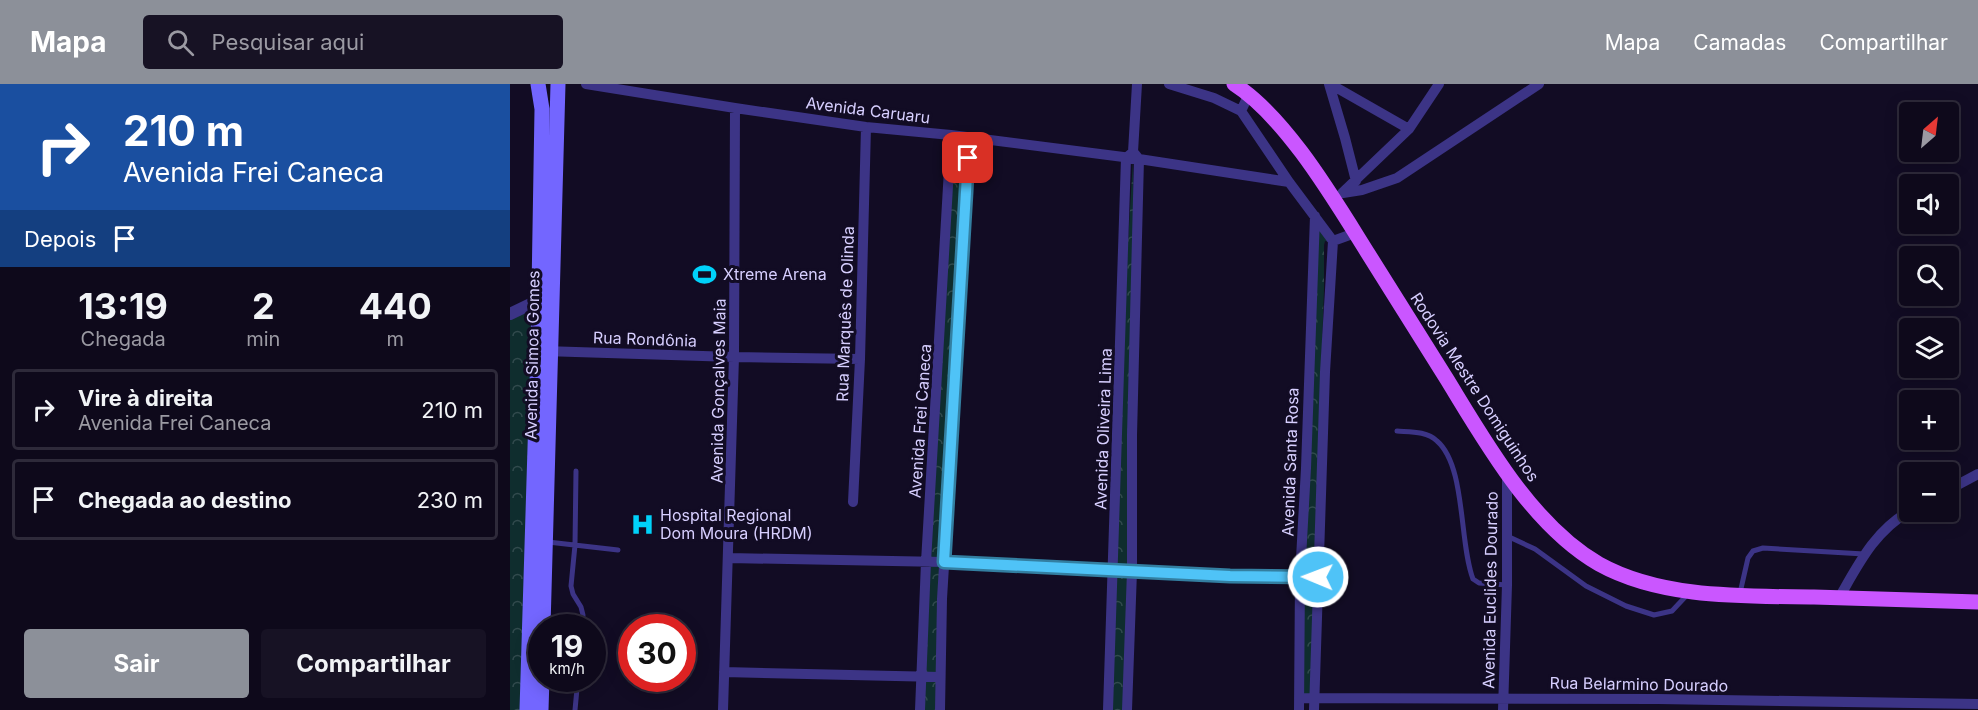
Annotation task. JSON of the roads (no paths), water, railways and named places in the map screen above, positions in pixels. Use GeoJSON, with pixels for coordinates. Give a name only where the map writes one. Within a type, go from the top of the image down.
{"type":"FeatureCollection","features":[{"type":"Feature","properties":{"kind":"main road","name":"Avenida Simoa Gomes"},"geometry":{"type":"LineString","coordinates":[[527,710],[538,567],[544,351],[542,110],[538,84]]}},
{"type":"Feature","properties":{"kind":"main road","name":"Avenida Simoa Gomes"},"geometry":{"type":"LineString","coordinates":[[544,301],[558,84]]}},
{"type":"Feature","properties":{"kind":"main road","name":"Rodovia Mestre Domiguinhos"},"geometry":{"type":"LineString","coordinates":[[1234,84],[1249,94],[1283,130],[1338,196],[1355,233],[1478,429],[1544,520],[1567,542],[1600,564],[1642,581],[1690,592],[1739,596],[1978,602]]}},
{"type":"Feature","properties":{"kind":"main road","name":"Avenida Simoa Gomes"},"geometry":{"type":"LineString","coordinates":[[538,567],[542,614]]}},
{"type":"Feature","properties":{"kind":"main road"},"geometry":{"type":"LineString","coordinates":[[541,710],[542,692]]}},
{"type":"Feature","properties":{"kind":"street","name":"Avenida Caruaru"},"geometry":{"type":"LineString","coordinates":[[586,84],[867,127],[1132,156],[1289,182]]}},
{"type":"Feature","properties":{"kind":"street","name":"Avenida Oliveira Lima"},"geometry":{"type":"LineString","coordinates":[[1108,710],[1123,274],[1137,84]]}},
{"type":"Feature","properties":{"kind":"street"},"geometry":{"type":"LineString","coordinates":[[1169,84],[1214,98],[1241,111],[1289,182],[1333,241],[1355,233]]}},
{"type":"Feature","properties":{"kind":"street"},"geometry":{"type":"LineString","coordinates":[[1329,84],[1409,129]]}},
{"type":"Feature","properties":{"kind":"street"},"geometry":{"type":"LineString","coordinates":[[1329,84],[1356,181]]}},
{"type":"Feature","properties":{"kind":"street"},"geometry":{"type":"LineString","coordinates":[[1338,196],[1409,129],[1439,84]]}},
{"type":"Feature","properties":{"kind":"street"},"geometry":{"type":"LineString","coordinates":[[1338,196],[1397,178],[1539,84]]}},
{"type":"Feature","properties":{"kind":"street"},"geometry":{"type":"LineString","coordinates":[[1241,111],[1249,94]]}},
{"type":"Feature","properties":{"kind":"street","name":"Avenida Gonçalves Maia"},"geometry":{"type":"LineString","coordinates":[[723,710],[734,357],[735,108]]}},
{"type":"Feature","properties":{"kind":"street","name":"Rua Marquês de Olinda"},"geometry":{"type":"LineString","coordinates":[[853,502],[867,127]]}},
{"type":"Feature","properties":{"kind":"street","name":"Avenida Frei Caneca"},"geometry":{"type":"LineString","coordinates":[[920,710],[926,562],[951,135]]}},
{"type":"Feature","properties":{"kind":"street","name":"Avenida Frei Caneca"},"geometry":{"type":"LineString","coordinates":[[940,710],[944,562],[970,137]]}},
{"type":"Feature","properties":{"kind":"street","name":"Avenida Oliveira Lima"},"geometry":{"type":"LineString","coordinates":[[1127,710],[1132,571],[1132,435],[1137,275],[1132,156]]}},
{"type":"Feature","properties":{"kind":"street","name":"Avenida Santa Rosa"},"geometry":{"type":"LineString","coordinates":[[1299,704],[1300,577],[1315,216]]}},
{"type":"Feature","properties":{"kind":"street","name":"Avenida Santa Rosa"},"geometry":{"type":"LineString","coordinates":[[1314,710],[1325,372],[1333,241]]}},
{"type":"Feature","properties":{"kind":"street"},"geometry":{"type":"LineString","coordinates":[[945,262],[962,263]]}},
{"type":"Feature","properties":{"kind":"street"},"geometry":{"type":"LineString","coordinates":[[1123,274],[1137,275]]}},
{"type":"Feature","properties":{"kind":"street"},"geometry":{"type":"LineString","coordinates":[[510,314],[544,301]]}},
{"type":"Feature","properties":{"kind":"street","name":"Rua Rondônia"},"geometry":{"type":"LineString","coordinates":[[544,351],[860,359]]}},
{"type":"Feature","properties":{"kind":"street","name":"Avenida Euclides Dourado"},"geometry":{"type":"LineString","coordinates":[[1503,710],[1507,585],[1507,471]]}},
{"type":"Feature","properties":{"kind":"street"},"geometry":{"type":"LineString","coordinates":[[1959,484],[1978,474]]}},
{"type":"Feature","properties":{"kind":"street"},"geometry":{"type":"LineString","coordinates":[[1839,598],[1873,542],[1887,527],[1899,519]]}},
{"type":"Feature","properties":{"kind":"street"},"geometry":{"type":"LineString","coordinates":[[729,558],[944,562],[1318,577]]}},
{"type":"Feature","properties":{"kind":"street"},"geometry":{"type":"LineString","coordinates":[[724,672],[940,677]]}},
{"type":"Feature","properties":{"kind":"street","name":"Rua Belarmino Dourado"},"geometry":{"type":"LineString","coordinates":[[1299,704],[1315,698],[1503,698],[1658,704],[1978,704]]}},
{"type":"Feature","properties":{"kind":"lane"},"geometry":{"type":"LineString","coordinates":[[1397,431],[1425,434],[1437,441],[1448,456],[1458,485],[1461,516],[1473,579],[1479,583],[1507,585]]}},
{"type":"Feature","properties":{"kind":"lane"},"geometry":{"type":"LineString","coordinates":[[576,471],[575,545],[571,586],[583,614]]}},
{"type":"Feature","properties":{"kind":"lane"},"geometry":{"type":"LineString","coordinates":[[1507,536],[1535,549],[1586,586],[1626,606],[1653,615],[1672,611],[1690,592]]}},
{"type":"Feature","properties":{"kind":"lane"},"geometry":{"type":"LineString","coordinates":[[538,542],[618,550]]}},
{"type":"Feature","properties":{"kind":"lane"},"geometry":{"type":"LineString","coordinates":[[1739,596],[1748,558],[1753,551],[1763,548],[1864,554]]}},
{"type":"Feature","properties":{"kind":"lane"},"geometry":{"type":"LineString","coordinates":[[575,710],[577,692]]}},
{"type":"Feature","properties":{"kind":"place","name":"Xtreme Arena"},"geometry":{"type":"Point","coordinates":[705,274]}},
{"type":"Feature","properties":{"kind":"place","name":"Hospital Regional Dom Moura (HRDM)"},"geometry":{"type":"Point","coordinates":[642,524]}}]}
